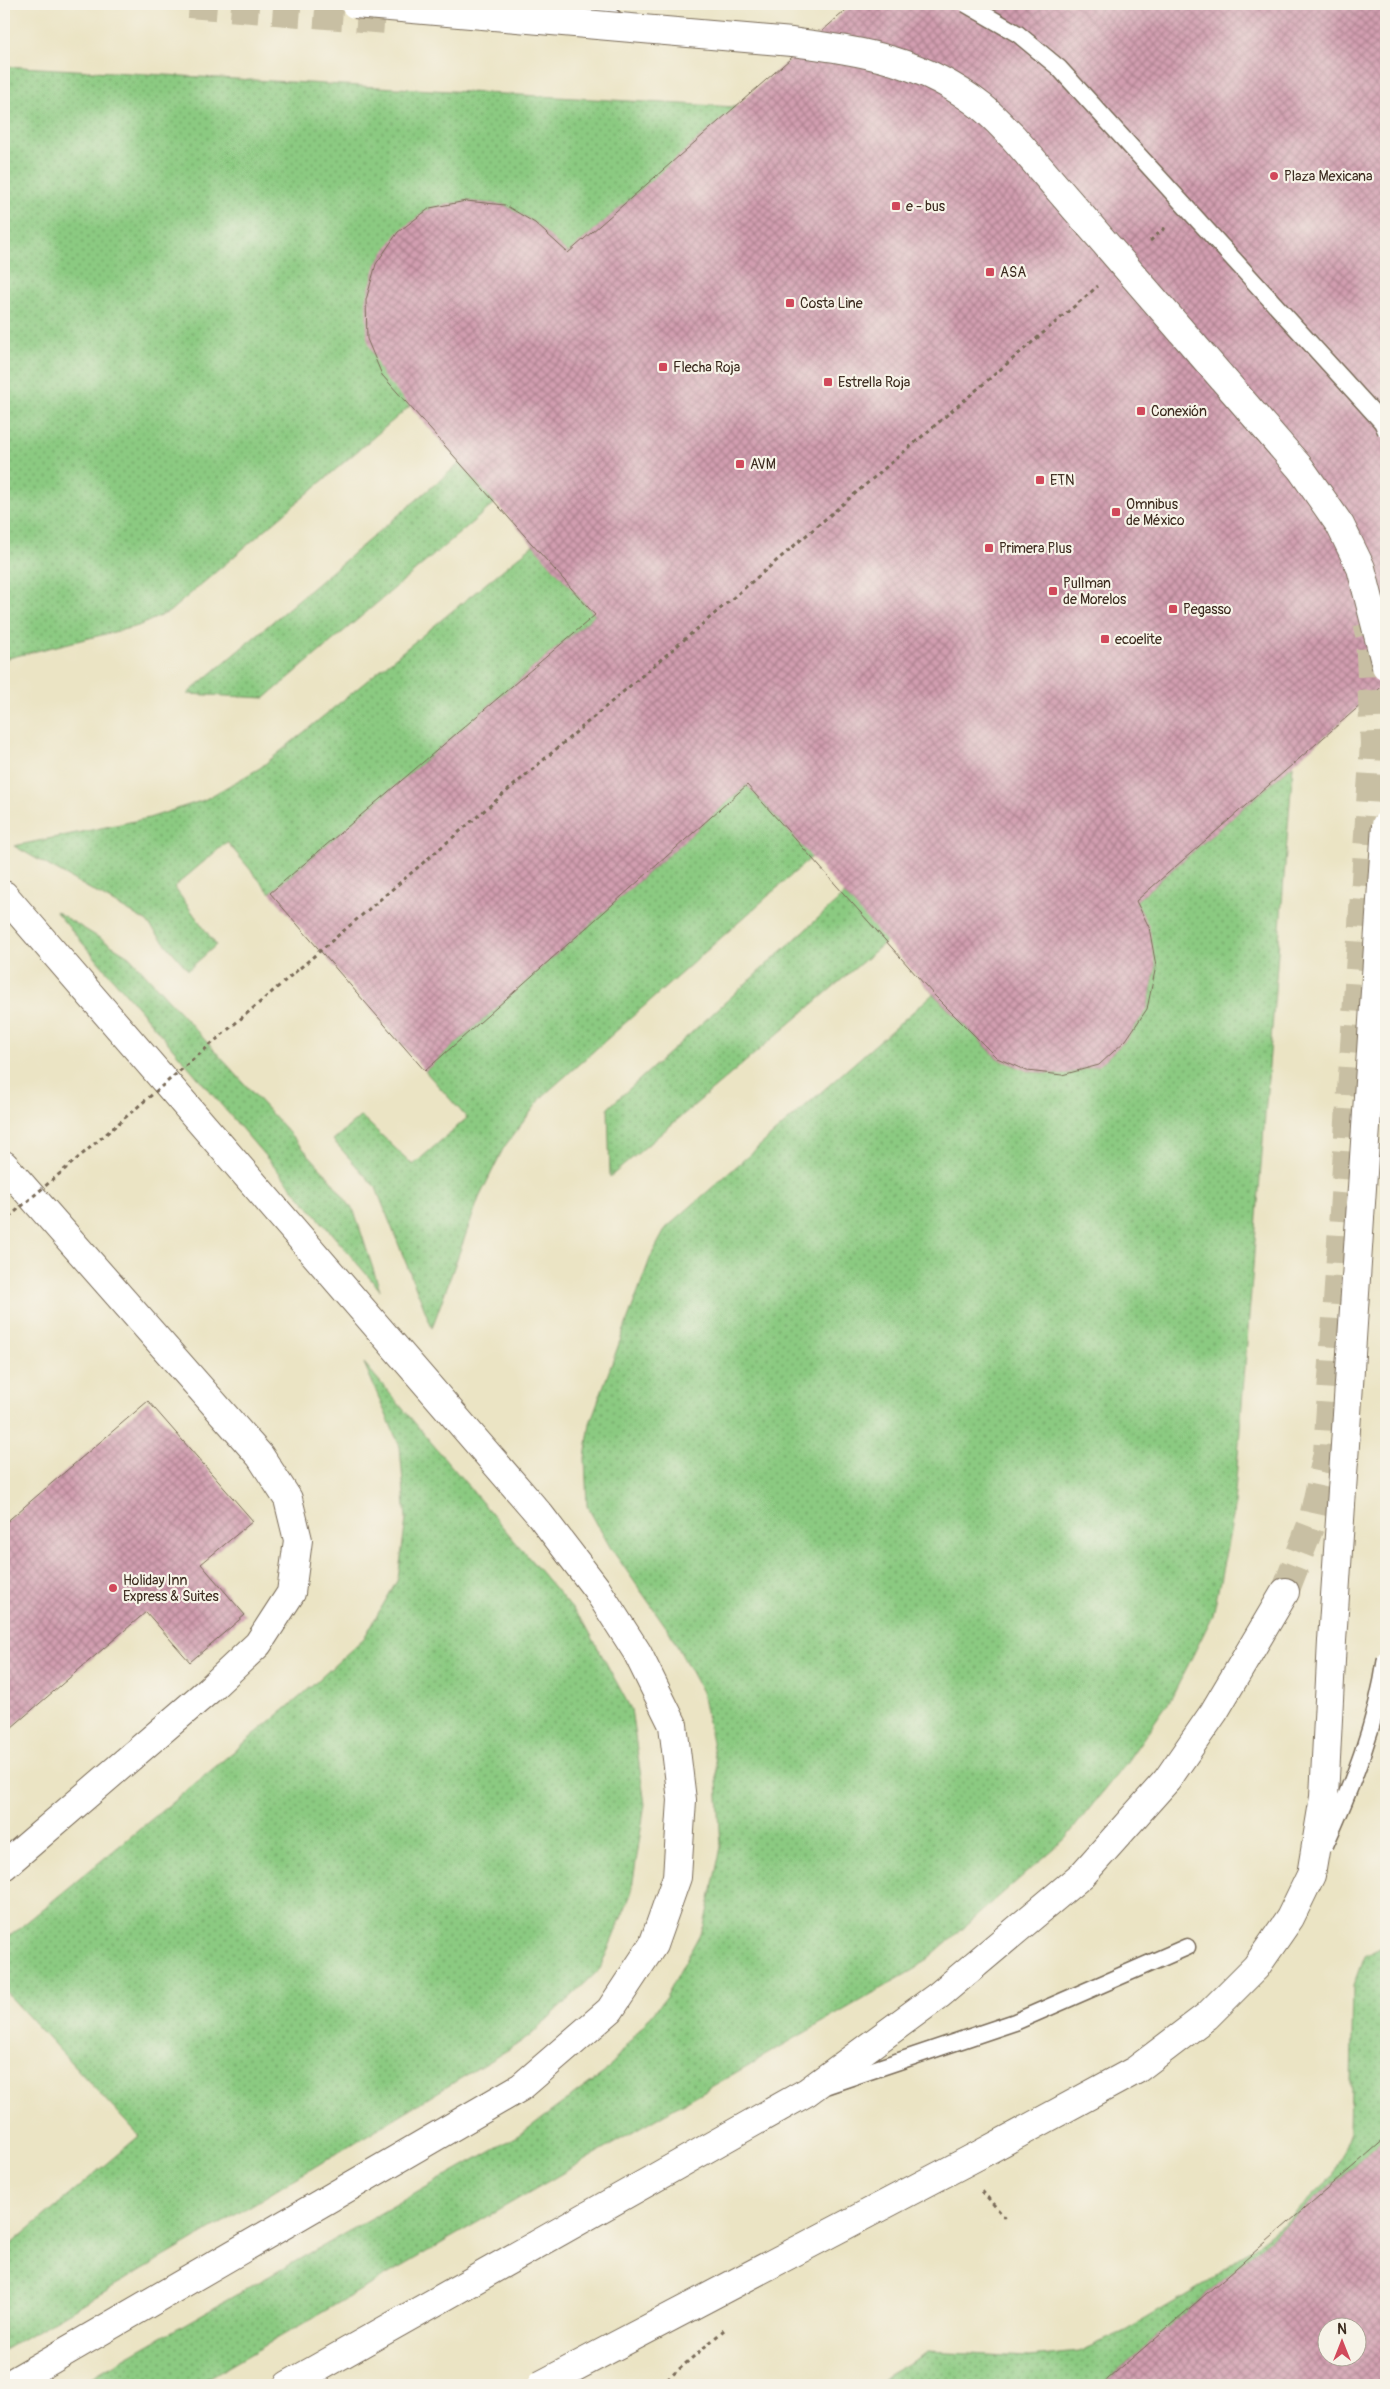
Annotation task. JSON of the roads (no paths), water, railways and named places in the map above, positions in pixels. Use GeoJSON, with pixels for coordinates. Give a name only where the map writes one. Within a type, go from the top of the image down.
{"type":"FeatureCollection","features":[{"type":"Feature","properties":{"kind":"main road"},"geometry":{"type":"LineString","coordinates":[[355,4],[792,42],[847,49],[895,60],[932,75],[983,107],[1013,137],[1301,469],[1340,525],[1361,568],[1386,666]]}},
{"type":"Feature","properties":{"kind":"main road"},"geometry":{"type":"LineString","coordinates":[[541,2385],[979,2155],[1136,2070],[1207,2016],[1256,1968],[1290,1918],[1311,1875],[1324,1797],[1332,1641],[1386,825]]}},
{"type":"Feature","properties":{"kind":"main road"},"geometry":{"type":"LineString","coordinates":[[4,895],[533,1508],[596,1588],[637,1652],[672,1726],[682,1800],[677,1877],[653,1945],[610,2010],[521,2088],[8,2385]]}},
{"type":"Feature","properties":{"kind":"main road"},"geometry":{"type":"LineString","coordinates":[[4,1165],[260,1456],[288,1499],[298,1540],[292,1593],[258,1644],[209,1690],[4,1866]]}},
{"type":"Feature","properties":{"kind":"main road"},"geometry":{"type":"LineString","coordinates":[[288,2385],[807,2092],[939,1995],[1083,1874],[1167,1780],[1214,1712],[1285,1592]]}},
{"type":"Feature","properties":{"kind":"lane"},"geometry":{"type":"LineString","coordinates":[[597,4],[625,28]]}},
{"type":"Feature","properties":{"kind":"lane"},"geometry":{"type":"LineString","coordinates":[[966,4],[1018,34],[1059,68],[1382,422],[1386,431]]}},
{"type":"Feature","properties":{"kind":"lane"},"geometry":{"type":"LineString","coordinates":[[1311,1875],[1348,1793],[1369,1734],[1383,1683],[1386,1658]]}},
{"type":"Feature","properties":{"kind":"lane"},"geometry":{"type":"LineString","coordinates":[[807,2092],[1015,2022],[1187,1947]]}},
{"type":"Feature","properties":{"kind":"tunnel"},"geometry":{"type":"LineString","coordinates":[[189,4],[388,20]]}},
{"type":"Feature","properties":{"kind":"tunnel"},"geometry":{"type":"LineString","coordinates":[[1285,1592],[1312,1522],[1327,1453],[1374,744],[1369,634],[1366,623]]}},
{"type":"Feature","properties":{"kind":"place","name":"Plaza Mexicana"},"geometry":{"type":"Point","coordinates":[1274,176]}},
{"type":"Feature","properties":{"kind":"place","name":"e - bus"},"geometry":{"type":"Point","coordinates":[896,206]}},
{"type":"Feature","properties":{"kind":"place","name":"ASA"},"geometry":{"type":"Point","coordinates":[990,272]}},
{"type":"Feature","properties":{"kind":"place","name":"Costa Line"},"geometry":{"type":"Point","coordinates":[790,303]}},
{"type":"Feature","properties":{"kind":"place","name":"Flecha Roja"},"geometry":{"type":"Point","coordinates":[663,367]}},
{"type":"Feature","properties":{"kind":"place","name":"Estrella Roja"},"geometry":{"type":"Point","coordinates":[828,382]}},
{"type":"Feature","properties":{"kind":"place","name":"Conexión"},"geometry":{"type":"Point","coordinates":[1141,411]}},
{"type":"Feature","properties":{"kind":"place","name":"AVM"},"geometry":{"type":"Point","coordinates":[740,464]}},
{"type":"Feature","properties":{"kind":"place","name":"ETN"},"geometry":{"type":"Point","coordinates":[1040,480]}},
{"type":"Feature","properties":{"kind":"place","name":"Omnibus de México"},"geometry":{"type":"Point","coordinates":[1116,512]}},
{"type":"Feature","properties":{"kind":"place","name":"Primera Plus"},"geometry":{"type":"Point","coordinates":[989,548]}},
{"type":"Feature","properties":{"kind":"place","name":"Pullman de Morelos"},"geometry":{"type":"Point","coordinates":[1053,591]}},
{"type":"Feature","properties":{"kind":"place","name":"Pegasso"},"geometry":{"type":"Point","coordinates":[1173,609]}},
{"type":"Feature","properties":{"kind":"place","name":"ecoelite"},"geometry":{"type":"Point","coordinates":[1105,639]}},
{"type":"Feature","properties":{"kind":"place","name":"Holiday Inn Express & Suites"},"geometry":{"type":"Point","coordinates":[113,1588]}}]}
